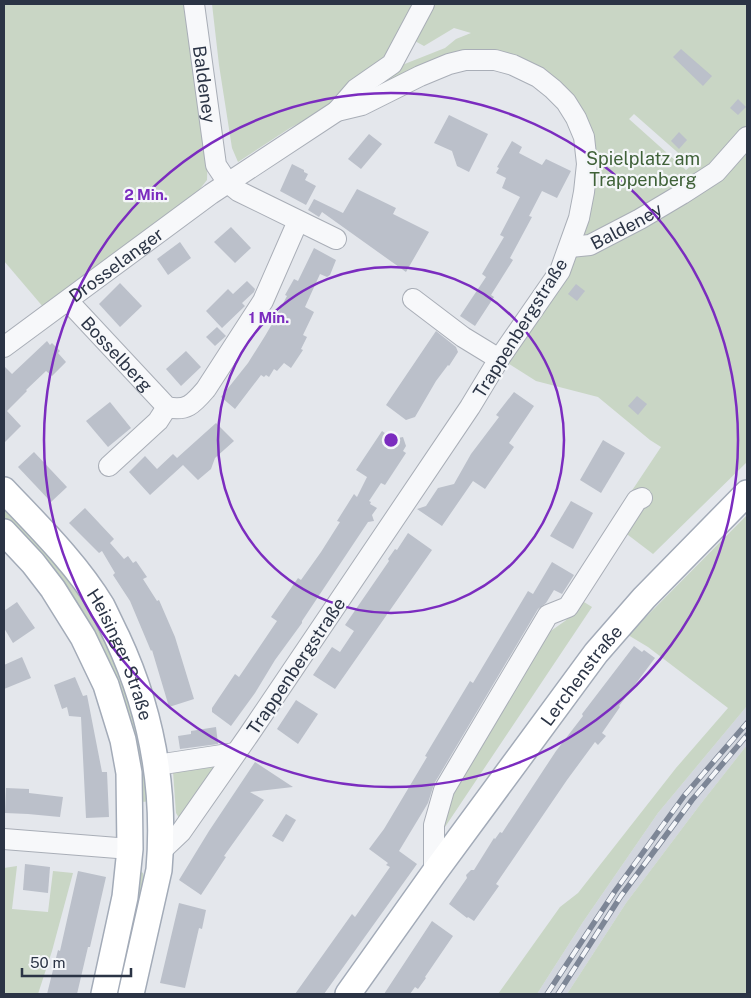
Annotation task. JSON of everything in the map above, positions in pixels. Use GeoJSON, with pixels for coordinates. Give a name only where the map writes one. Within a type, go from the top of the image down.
{"type":"FeatureCollection","features":[{"type":"Feature","properties":{"kind":"main road","name":"Heisinger Straße"},"geometry":{"type":"LineString","coordinates":[[4,490],[75,568],[102,607],[130,665],[147,718],[157,765],[159,870],[131,994]]}},
{"type":"Feature","properties":{"kind":"main road","name":"Lerchenstraße"},"geometry":{"type":"LineString","coordinates":[[348,994],[434,873],[621,622],[747,493]]}},
{"type":"Feature","properties":{"kind":"main road","name":"Heisinger Straße"},"geometry":{"type":"LineString","coordinates":[[4,532],[33,563],[69,612],[106,685],[123,740],[129,772],[130,849],[125,898],[104,994]]}},
{"type":"Feature","properties":{"kind":"main road"},"geometry":{"type":"LineString","coordinates":[[130,849],[160,850]]}},
{"type":"Feature","properties":{"kind":"street","name":"Baldeney"},"geometry":{"type":"LineString","coordinates":[[194,4],[216,165],[228,183]]}},
{"type":"Feature","properties":{"kind":"street"},"geometry":{"type":"LineString","coordinates":[[336,110],[356,89],[392,64],[424,4]]}},
{"type":"Feature","properties":{"kind":"street","name":"Trappenbergstraße"},"geometry":{"type":"LineString","coordinates":[[160,850],[181,832],[248,736],[459,424],[499,359],[560,271],[579,218],[587,164],[585,144],[580,127],[571,109],[559,94],[538,78],[513,65],[495,60],[474,59],[459,61],[428,72],[362,105],[336,110],[228,183]]}},
{"type":"Feature","properties":{"kind":"street","name":"Baldeney"},"geometry":{"type":"LineString","coordinates":[[570,247],[590,245],[640,219],[682,194],[716,172],[747,137]]}},
{"type":"Feature","properties":{"kind":"street"},"geometry":{"type":"LineString","coordinates":[[228,183],[238,191],[336,239]]}},
{"type":"Feature","properties":{"kind":"street","name":"Drosselanger"},"geometry":{"type":"LineString","coordinates":[[4,347],[228,183]]}},
{"type":"Feature","properties":{"kind":"street","name":"Bosselberg"},"geometry":{"type":"LineString","coordinates":[[68,301],[167,407],[178,410],[186,408],[197,400],[206,389],[263,302],[298,221]]}},
{"type":"Feature","properties":{"kind":"street"},"geometry":{"type":"LineString","coordinates":[[413,299],[463,337],[499,359]]}},
{"type":"Feature","properties":{"kind":"street","name":"Bosselberg"},"geometry":{"type":"LineString","coordinates":[[109,466],[158,421],[167,407]]}},
{"type":"Feature","properties":{"kind":"street"},"geometry":{"type":"LineString","coordinates":[[434,873],[434,825],[444,790],[548,616],[568,607],[637,500],[642,498]]}},
{"type":"Feature","properties":{"kind":"street","name":"Trappenbergstraße"},"geometry":{"type":"LineString","coordinates":[[157,765],[235,753]]}},
{"type":"Feature","properties":{"kind":"street"},"geometry":{"type":"LineString","coordinates":[[4,838],[130,849]]}},
{"type":"Feature","properties":{"kind":"shaded area"},"geometry":{"type":"Polygon","coordinates":[[[747,706],[747,745],[626,903],[567,994],[537,994],[583,922],[658,813],[747,706]]]}},
{"type":"Feature","properties":{"kind":"green space"},"geometry":{"type":"Polygon","coordinates":[[[4,4],[187,4],[208,150],[207,180],[199,190],[44,308],[4,261],[4,4]]]}},
{"type":"Feature","properties":{"kind":"green space"},"geometry":{"type":"Polygon","coordinates":[[[212,4],[419,4],[398,48],[332,106],[290,128],[238,162],[232,148],[212,4]]]}},
{"type":"Feature","properties":{"kind":"green space","name":"Spielplatz am Trappenberg"},"geometry":{"type":"Polygon","coordinates":[[[430,4],[747,4],[747,462],[653,554],[611,522],[661,447],[598,397],[536,381],[506,362],[574,243],[581,219],[578,117],[496,57],[350,100],[397,67],[445,48],[456,39],[471,33],[454,28],[424,46],[413,40],[430,4]],[[634,114],[629,119],[686,170],[690,167],[684,158],[634,114]]]}},
{"type":"Feature","properties":{"kind":"green space"},"geometry":{"type":"Polygon","coordinates":[[[4,498],[71,575],[127,675],[154,801],[141,802],[124,724],[4,523],[4,498]]]}},
{"type":"Feature","properties":{"kind":"green space"},"geometry":{"type":"Polygon","coordinates":[[[747,515],[747,706],[658,813],[583,922],[537,994],[498,994],[560,907],[578,893],[676,768],[728,708],[648,647],[628,635],[747,515]]]}},
{"type":"Feature","properties":{"kind":"green space"},"geometry":{"type":"Polygon","coordinates":[[[584,602],[592,607],[443,830],[452,792],[545,635],[565,621],[584,602]]]}},
{"type":"Feature","properties":{"kind":"green space"},"geometry":{"type":"Polygon","coordinates":[[[747,745],[747,994],[567,994],[626,903],[747,745]]]}},
{"type":"Feature","properties":{"kind":"green space"},"geometry":{"type":"Polygon","coordinates":[[[214,765],[215,768],[179,818],[176,813],[173,772],[214,765]]]}},
{"type":"Feature","properties":{"kind":"green space"},"geometry":{"type":"Polygon","coordinates":[[[17,866],[12,909],[48,912],[53,871],[73,873],[52,951],[38,994],[4,994],[4,868],[17,866]]]}},
{"type":"Feature","properties":{"kind":"green space"},"geometry":{"type":"Polygon","coordinates":[[[140,871],[143,873],[144,879],[121,994],[111,994],[140,871]]]}},
{"type":"Feature","properties":{"kind":"building"},"geometry":{"type":"Polygon","coordinates":[[[681,49],[712,76],[703,86],[673,57],[681,49]]]}},
{"type":"Feature","properties":{"kind":"building"},"geometry":{"type":"Polygon","coordinates":[[[738,99],[746,107],[738,115],[730,108],[738,99]]]}},
{"type":"Feature","properties":{"kind":"building"},"geometry":{"type":"Polygon","coordinates":[[[449,115],[488,134],[469,172],[457,166],[452,151],[434,143],[449,115]]]}},
{"type":"Feature","properties":{"kind":"building"},"geometry":{"type":"Polygon","coordinates":[[[679,132],[687,140],[679,149],[671,141],[679,132]]]}},
{"type":"Feature","properties":{"kind":"building"},"geometry":{"type":"Polygon","coordinates":[[[369,134],[382,144],[361,169],[348,159],[369,134]]]}},
{"type":"Feature","properties":{"kind":"building"},"geometry":{"type":"Polygon","coordinates":[[[512,141],[522,147],[519,153],[542,165],[546,159],[571,171],[557,198],[542,191],[529,216],[532,217],[510,258],[513,260],[491,295],[494,297],[475,326],[460,316],[486,277],[482,274],[504,237],[500,235],[520,197],[502,188],[506,178],[496,173],[499,168],[497,167],[512,141]]]}},
{"type":"Feature","properties":{"kind":"building"},"geometry":{"type":"Polygon","coordinates":[[[292,164],[304,170],[308,174],[305,180],[316,186],[306,205],[280,191],[292,164]]]}},
{"type":"Feature","properties":{"kind":"building"},"geometry":{"type":"Polygon","coordinates":[[[357,189],[396,208],[393,214],[429,232],[406,272],[322,212],[319,217],[308,210],[314,199],[343,213],[357,189]]]}},
{"type":"Feature","properties":{"kind":"building"},"geometry":{"type":"Polygon","coordinates":[[[231,227],[251,248],[235,263],[214,242],[231,227]]]}},
{"type":"Feature","properties":{"kind":"building"},"geometry":{"type":"Polygon","coordinates":[[[180,242],[191,258],[168,275],[157,259],[180,242]]]}},
{"type":"Feature","properties":{"kind":"building"},"geometry":{"type":"Polygon","coordinates":[[[314,248],[336,260],[330,275],[327,277],[320,274],[305,307],[314,312],[303,335],[307,337],[301,349],[303,350],[291,368],[284,363],[277,371],[274,369],[269,377],[261,375],[235,409],[221,397],[248,363],[265,336],[272,324],[271,321],[274,320],[287,296],[285,295],[294,279],[298,281],[314,248]]]}},
{"type":"Feature","properties":{"kind":"building"},"geometry":{"type":"Polygon","coordinates":[[[247,281],[255,289],[254,292],[242,303],[245,306],[222,328],[206,311],[228,289],[233,294],[247,281]]]}},
{"type":"Feature","properties":{"kind":"building"},"geometry":{"type":"Polygon","coordinates":[[[120,283],[142,306],[120,327],[99,304],[120,283]]]}},
{"type":"Feature","properties":{"kind":"building"},"geometry":{"type":"Polygon","coordinates":[[[576,284],[585,291],[577,301],[568,294],[576,284]]]}},
{"type":"Feature","properties":{"kind":"building"},"geometry":{"type":"Polygon","coordinates":[[[217,327],[226,336],[215,346],[206,337],[217,327]]]}},
{"type":"Feature","properties":{"kind":"building"},"geometry":{"type":"Polygon","coordinates":[[[436,331],[456,347],[458,352],[436,381],[415,417],[406,420],[386,405],[436,331]]]}},
{"type":"Feature","properties":{"kind":"building"},"geometry":{"type":"Polygon","coordinates":[[[47,341],[60,351],[58,353],[66,362],[52,376],[46,371],[7,411],[21,426],[4,443],[4,366],[12,374],[47,341]]]}},
{"type":"Feature","properties":{"kind":"building"},"geometry":{"type":"Polygon","coordinates":[[[186,351],[201,367],[181,386],[166,369],[186,351]]]}},
{"type":"Feature","properties":{"kind":"building"},"geometry":{"type":"Polygon","coordinates":[[[514,392],[534,406],[509,443],[514,447],[485,489],[473,481],[442,526],[417,509],[426,506],[438,488],[454,484],[471,454],[499,417],[496,415],[514,392]]]}},
{"type":"Feature","properties":{"kind":"building"},"geometry":{"type":"Polygon","coordinates":[[[637,396],[647,404],[638,415],[628,406],[637,396]]]}},
{"type":"Feature","properties":{"kind":"building"},"geometry":{"type":"Polygon","coordinates":[[[110,402],[131,428],[108,447],[86,421],[110,402]]]}},
{"type":"Feature","properties":{"kind":"building"},"geometry":{"type":"Polygon","coordinates":[[[216,423],[234,441],[215,458],[211,469],[198,480],[183,465],[150,495],[129,472],[145,456],[157,469],[173,454],[177,458],[216,423]]]}},
{"type":"Feature","properties":{"kind":"building"},"geometry":{"type":"Polygon","coordinates":[[[382,431],[393,439],[403,437],[406,446],[403,451],[406,453],[385,485],[381,483],[369,501],[371,502],[370,504],[377,508],[372,515],[374,521],[368,522],[302,623],[275,660],[255,693],[231,726],[212,712],[212,708],[235,674],[239,677],[277,621],[271,617],[298,578],[301,580],[321,552],[340,522],[337,521],[354,494],[357,497],[367,477],[356,470],[382,431]]]}},
{"type":"Feature","properties":{"kind":"building"},"geometry":{"type":"Polygon","coordinates":[[[603,440],[625,453],[601,493],[580,480],[603,440]]]}},
{"type":"Feature","properties":{"kind":"building"},"geometry":{"type":"Polygon","coordinates":[[[34,452],[67,487],[51,502],[18,467],[34,452]]]}},
{"type":"Feature","properties":{"kind":"building"},"geometry":{"type":"Polygon","coordinates":[[[571,501],[593,513],[573,549],[550,536],[571,501]]]}},
{"type":"Feature","properties":{"kind":"building"},"geometry":{"type":"Polygon","coordinates":[[[85,508],[114,539],[110,543],[124,559],[128,556],[133,563],[136,561],[147,577],[143,579],[157,601],[159,600],[175,637],[194,699],[169,707],[152,650],[130,601],[113,575],[115,573],[102,551],[99,553],[69,523],[85,508]]]}},
{"type":"Feature","properties":{"kind":"building"},"geometry":{"type":"Polygon","coordinates":[[[408,533],[432,550],[335,689],[313,675],[332,647],[340,652],[354,631],[345,625],[389,561],[388,559],[395,549],[397,550],[408,533]]]}},
{"type":"Feature","properties":{"kind":"building"},"geometry":{"type":"Polygon","coordinates":[[[552,562],[574,575],[562,594],[554,590],[546,603],[538,609],[434,784],[428,803],[399,851],[417,864],[324,994],[295,994],[352,914],[355,917],[390,867],[386,865],[388,863],[369,849],[384,829],[470,681],[473,683],[528,591],[533,594],[552,562]]]}},
{"type":"Feature","properties":{"kind":"building"},"geometry":{"type":"Polygon","coordinates":[[[17,602],[35,628],[13,643],[4,628],[4,611],[17,602]]]}},
{"type":"Feature","properties":{"kind":"building"},"geometry":{"type":"Polygon","coordinates":[[[634,646],[655,658],[619,706],[602,733],[606,736],[598,745],[595,742],[567,780],[496,884],[499,886],[474,921],[467,918],[449,904],[467,878],[466,875],[471,870],[474,870],[494,838],[500,832],[502,833],[556,751],[583,716],[582,714],[634,646]]]}},
{"type":"Feature","properties":{"kind":"building"},"geometry":{"type":"Polygon","coordinates":[[[22,657],[31,678],[4,689],[4,665],[22,657]]]}},
{"type":"Feature","properties":{"kind":"building"},"geometry":{"type":"Polygon","coordinates":[[[75,677],[83,696],[87,695],[102,772],[107,772],[109,817],[86,818],[81,717],[69,716],[67,707],[62,709],[54,685],[75,677]]]}},
{"type":"Feature","properties":{"kind":"building"},"geometry":{"type":"Polygon","coordinates":[[[296,700],[318,714],[298,744],[277,729],[296,700]]]}},
{"type":"Feature","properties":{"kind":"building"},"geometry":{"type":"Polygon","coordinates":[[[216,727],[218,744],[180,749],[178,736],[191,734],[191,731],[216,727]]]}},
{"type":"Feature","properties":{"kind":"building"},"geometry":{"type":"Polygon","coordinates":[[[255,762],[293,787],[250,792],[264,800],[224,856],[226,857],[201,895],[179,880],[255,762]]]}},
{"type":"Feature","properties":{"kind":"building"},"geometry":{"type":"Polygon","coordinates":[[[6,788],[29,789],[29,793],[63,797],[60,817],[5,813],[6,788]]]}},
{"type":"Feature","properties":{"kind":"building"},"geometry":{"type":"Polygon","coordinates":[[[286,814],[296,820],[283,842],[272,836],[286,814]]]}},
{"type":"Feature","properties":{"kind":"building"},"geometry":{"type":"Polygon","coordinates":[[[25,864],[50,867],[48,893],[23,890],[25,864]]]}},
{"type":"Feature","properties":{"kind":"building"},"geometry":{"type":"Polygon","coordinates":[[[78,871],[106,877],[90,947],[88,947],[77,994],[47,994],[58,950],[60,951],[78,871]]]}},
{"type":"Feature","properties":{"kind":"building"},"geometry":{"type":"Polygon","coordinates":[[[179,903],[206,910],[202,929],[199,928],[185,988],[160,983],[179,903]]]}},
{"type":"Feature","properties":{"kind":"building"},"geometry":{"type":"Polygon","coordinates":[[[432,921],[453,936],[426,978],[418,989],[415,987],[410,994],[384,994],[432,921]]]}},
{"type":"Feature","properties":{"kind":"railway"},"geometry":{"type":"LineString","coordinates":[[547,994],[615,891],[684,796],[747,723]]}},
{"type":"Feature","properties":{"kind":"railway"},"geometry":{"type":"LineString","coordinates":[[558,994],[621,896],[692,800],[747,735]]}}]}
